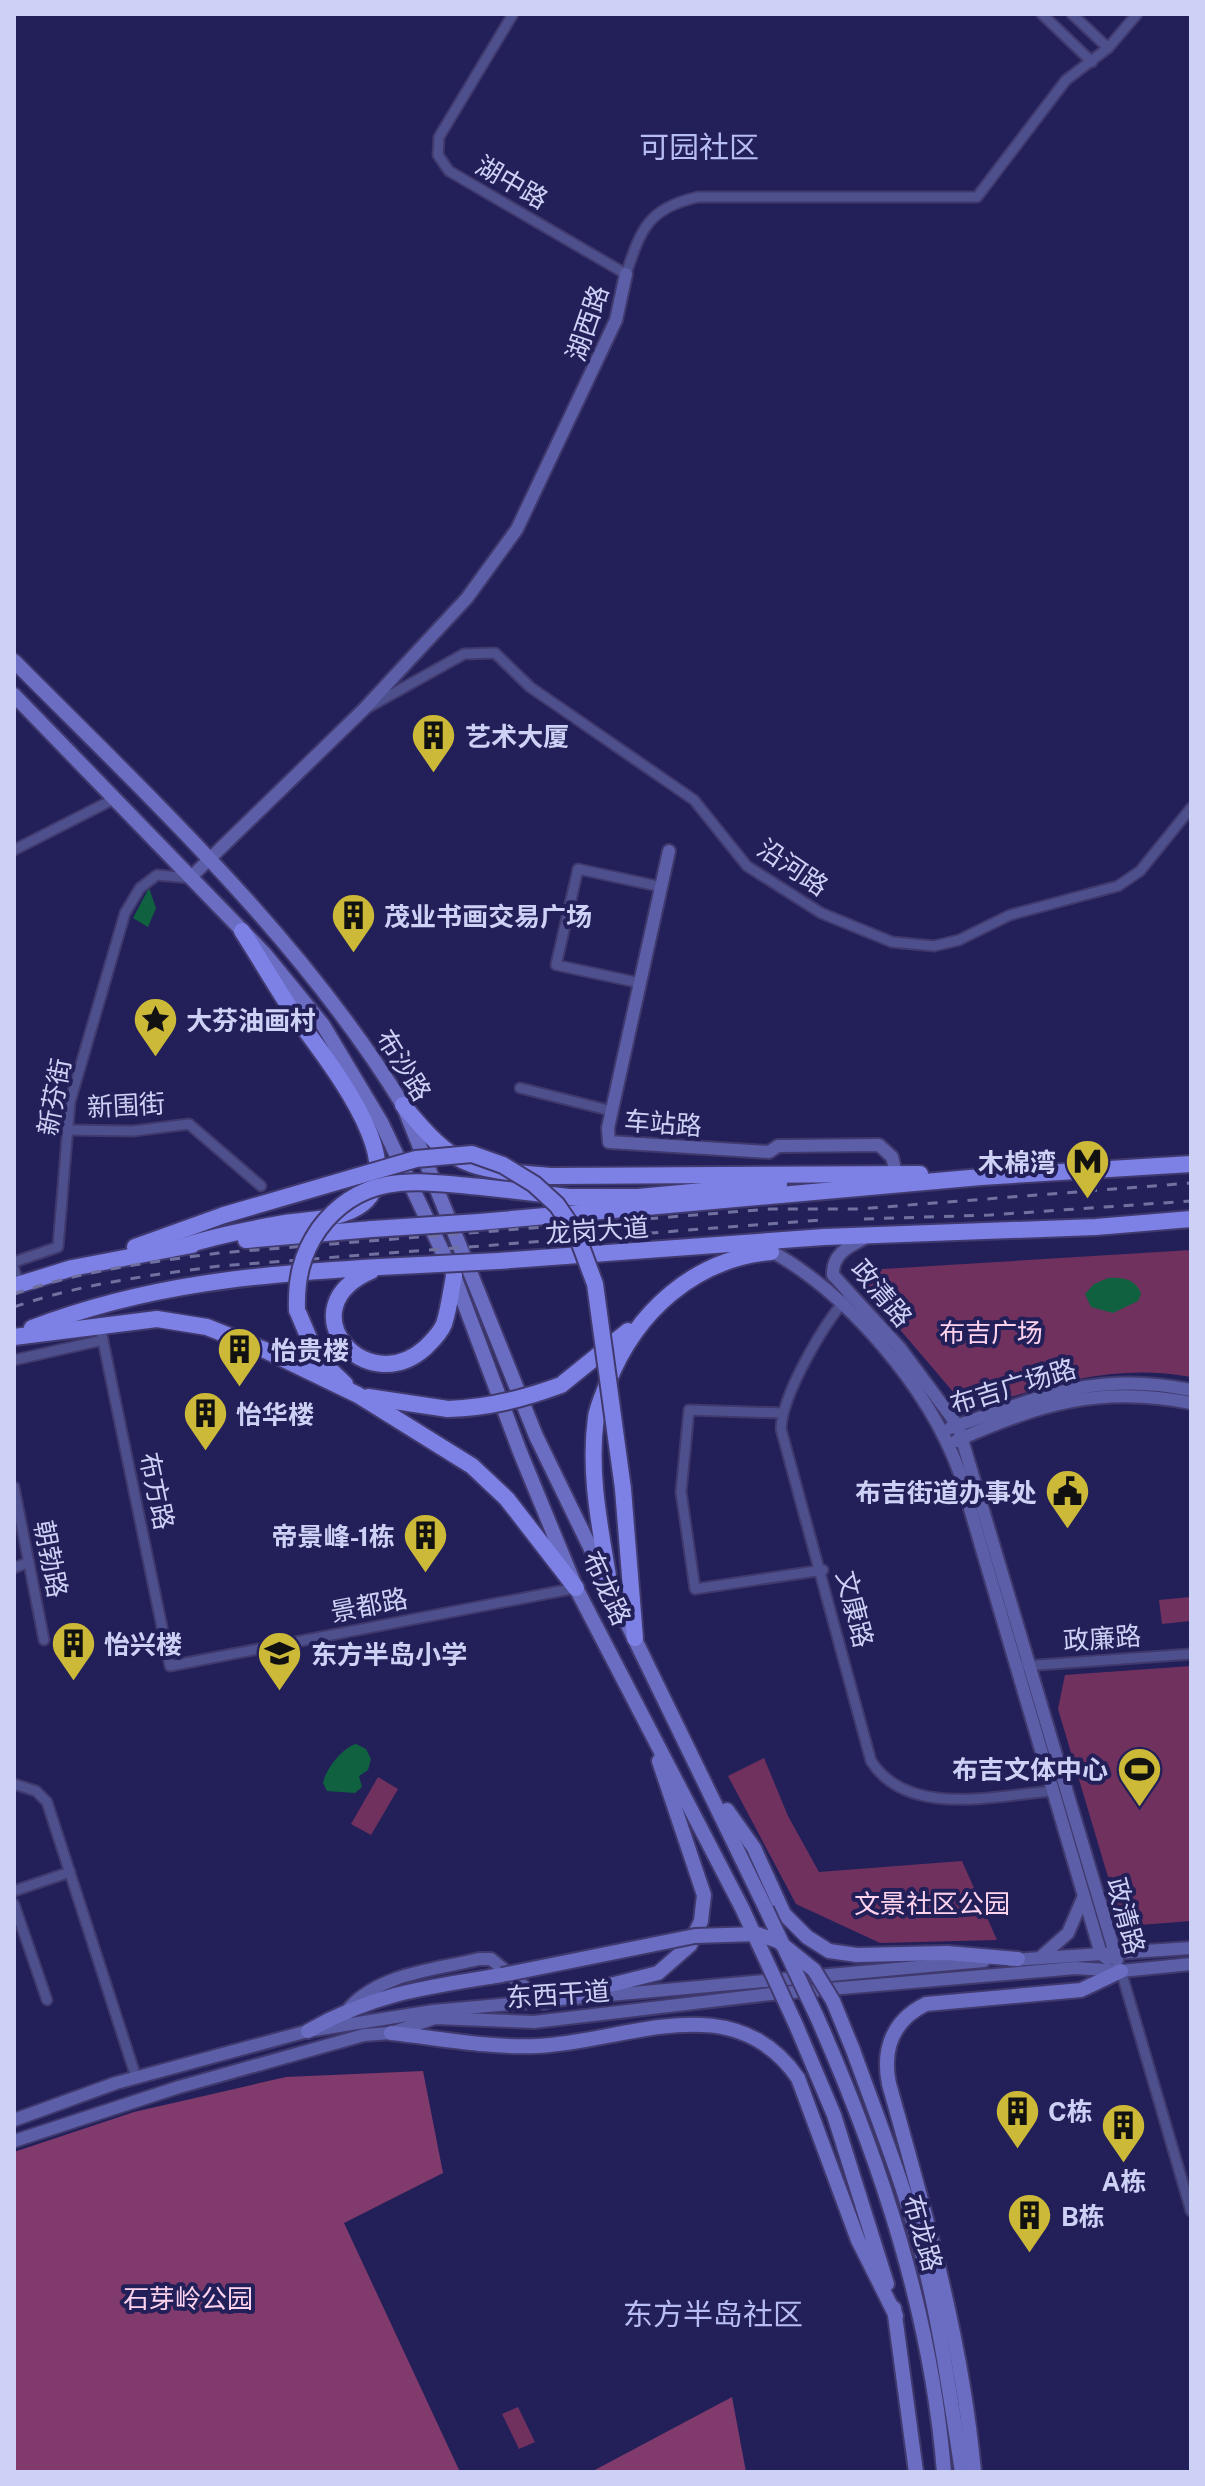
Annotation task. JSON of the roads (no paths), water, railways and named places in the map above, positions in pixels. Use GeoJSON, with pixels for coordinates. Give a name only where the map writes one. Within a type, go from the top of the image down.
{"type":"FeatureCollection","features":[{"type":"Feature","properties":{"kind":"highway"},"geometry":{"type":"LineString","coordinates":[[184,1246],[221,1234],[344,1214],[363,1202],[374,1189],[379,1172],[377,1151],[368,1130],[335,1070],[242,931]]}},
{"type":"Feature","properties":{"kind":"highway"},"geometry":{"type":"LineString","coordinates":[[403,1105],[434,1142],[462,1163],[499,1172],[551,1176],[896,1173],[981,1177]]}},
{"type":"Feature","properties":{"kind":"highway"},"geometry":{"type":"LineString","coordinates":[[83,1266],[224,1215],[416,1159],[472,1154],[503,1165],[534,1184],[557,1205],[576,1233],[595,1284],[623,1489],[635,1638]]}},
{"type":"Feature","properties":{"kind":"highway","name":"龙岗大道"},"geometry":{"type":"LineString","coordinates":[[16,1280],[184,1246],[981,1177],[1191,1164]]}},
{"type":"Feature","properties":{"kind":"highway"},"geometry":{"type":"LineString","coordinates":[[824,1237],[773,1252],[751,1254],[688,1280],[561,1385],[529,1397],[480,1408],[448,1409],[358,1395],[317,1357],[297,1310],[296,1285],[313,1238],[343,1202],[365,1190],[388,1184],[422,1181],[569,1197],[638,1197],[896,1173]]}},
{"type":"Feature","properties":{"kind":"highway","name":"龙岗大道"},"geometry":{"type":"LineString","coordinates":[[14,1336],[89,1306],[167,1287],[380,1267],[824,1237],[1096,1227],[1191,1219]]}},
{"type":"Feature","properties":{"kind":"highway"},"geometry":{"type":"LineString","coordinates":[[380,1267],[345,1286],[334,1307],[334,1330],[341,1343],[372,1363],[401,1362],[419,1354],[434,1340],[443,1326],[454,1276]]}},
{"type":"Feature","properties":{"kind":"highway"},"geometry":{"type":"LineString","coordinates":[[14,1336],[102,1333],[157,1319],[207,1327],[358,1395],[472,1466],[507,1499],[576,1588]]}},
{"type":"Feature","properties":{"kind":"highway"},"geometry":{"type":"LineString","coordinates":[[610,1588],[593,1474],[596,1414],[617,1361],[641,1320]]}},
{"type":"Feature","properties":{"kind":"main road","name":"布沙路"},"geometry":{"type":"LineString","coordinates":[[14,661],[208,860],[303,963],[375,1060],[403,1105],[536,1436],[610,1588]]}},
{"type":"Feature","properties":{"kind":"main road","name":"布沙路"},"geometry":{"type":"LineString","coordinates":[[14,695],[242,931],[323,1025],[381,1122],[454,1276]]}},
{"type":"Feature","properties":{"kind":"main road","name":"布龙路"},"geometry":{"type":"LineString","coordinates":[[454,1276],[520,1452],[576,1588],[742,1908],[796,2025],[839,2129],[896,2316],[916,2472]]}},
{"type":"Feature","properties":{"kind":"main road","name":"布龙路"},"geometry":{"type":"LineString","coordinates":[[610,1588],[701,1771],[860,2113],[893,2212],[918,2308],[940,2425],[944,2472]]}},
{"type":"Feature","properties":{"kind":"main road"},"geometry":{"type":"LineString","coordinates":[[543,2002],[658,1973],[690,1945],[701,1921],[704,1895],[646,1718]]}},
{"type":"Feature","properties":{"kind":"main road"},"geometry":{"type":"LineString","coordinates":[[701,1771],[754,1848],[784,1914],[807,1937],[829,1951],[857,1955],[947,1953],[1018,1959]]}},
{"type":"Feature","properties":{"kind":"main road"},"geometry":{"type":"LineString","coordinates":[[308,2031],[350,2007],[425,1987],[502,1975],[695,1936],[757,1934],[778,1941],[814,1970],[833,2001],[903,2186],[920,2245],[940,2339],[961,2472]]}},
{"type":"Feature","properties":{"kind":"main road"},"geometry":{"type":"LineString","coordinates":[[974,2472],[968,2401],[950,2310],[889,2084],[888,2045],[901,2023],[926,2004],[1081,1990],[1121,1971]]}},
{"type":"Feature","properties":{"kind":"main road"},"geometry":{"type":"LineString","coordinates":[[391,2033],[537,2046],[678,2024],[705,2023],[756,2040],[786,2063],[798,2078],[858,2240],[896,2316]]}},
{"type":"Feature","properties":{"kind":"main road"},"geometry":{"type":"LineString","coordinates":[[940,2425],[961,2472]]}},
{"type":"Feature","properties":{"kind":"street","name":"湖中路"},"geometry":{"type":"LineString","coordinates":[[513,14],[439,137],[438,155],[449,171],[626,274]]}},
{"type":"Feature","properties":{"kind":"street"},"geometry":{"type":"LineString","coordinates":[[1042,14],[1092,62]]}},
{"type":"Feature","properties":{"kind":"street"},"geometry":{"type":"LineString","coordinates":[[1072,14],[1108,48]]}},
{"type":"Feature","properties":{"kind":"street","name":"湖西路"},"geometry":{"type":"LineString","coordinates":[[190,878],[363,710],[467,598],[517,529],[616,320],[626,274],[638,239],[651,218],[671,203],[698,197],[977,197],[1066,80],[1108,48],[1137,14]]}},
{"type":"Feature","properties":{"kind":"street","name":"沿河路"},"geometry":{"type":"LineString","coordinates":[[363,710],[464,654],[495,653],[530,687],[694,800],[732,850],[769,882],[821,913],[892,942],[934,946],[959,940],[1010,915],[1118,886],[1140,871],[1191,808]]}},
{"type":"Feature","properties":{"kind":"street"},"geometry":{"type":"LineString","coordinates":[[14,850],[114,799]]}},
{"type":"Feature","properties":{"kind":"street","name":"车站路"},"geometry":{"type":"LineString","coordinates":[[669,851],[607,1136],[615,1143],[769,1152],[778,1146],[879,1145],[892,1157],[896,1173]]}},
{"type":"Feature","properties":{"kind":"street"},"geometry":{"type":"LineString","coordinates":[[640,983],[556,965],[578,869],[662,887]]}},
{"type":"Feature","properties":{"kind":"street","name":"新芬街"},"geometry":{"type":"LineString","coordinates":[[14,1262],[58,1247],[70,1102],[125,913],[140,888],[157,875],[190,878]]}},
{"type":"Feature","properties":{"kind":"street"},"geometry":{"type":"LineString","coordinates":[[520,1088],[612,1111]]}},
{"type":"Feature","properties":{"kind":"street","name":"新围街"},"geometry":{"type":"LineString","coordinates":[[67,1130],[133,1131],[189,1124],[261,1186]]}},
{"type":"Feature","properties":{"kind":"street","name":"政清路"},"geometry":{"type":"LineString","coordinates":[[869,1236],[840,1252],[832,1264],[833,1275],[846,1298],[944,1431],[956,1436]]}},
{"type":"Feature","properties":{"kind":"street","name":"政清路"},"geometry":{"type":"LineString","coordinates":[[773,1252],[846,1298],[900,1348],[956,1436],[1024,1666],[1121,1971]]}},
{"type":"Feature","properties":{"kind":"street","name":"文康路"},"geometry":{"type":"LineString","coordinates":[[846,1298],[791,1388],[782,1413],[786,1452],[823,1570],[868,1751],[884,1778],[903,1790],[938,1798],[1053,1791]]}},
{"type":"Feature","properties":{"kind":"street"},"geometry":{"type":"LineString","coordinates":[[14,1360],[102,1333]]}},
{"type":"Feature","properties":{"kind":"street","name":"布方路"},"geometry":{"type":"LineString","coordinates":[[102,1333],[170,1666]]}},
{"type":"Feature","properties":{"kind":"street","name":"布吉广场路"},"geometry":{"type":"LineString","coordinates":[[956,1436],[1019,1403],[1103,1382],[1141,1382],[1191,1390]]}},
{"type":"Feature","properties":{"kind":"street","name":"布吉广场路"},"geometry":{"type":"LineString","coordinates":[[956,1436],[1104,1394],[1136,1394],[1191,1403]]}},
{"type":"Feature","properties":{"kind":"street"},"geometry":{"type":"LineString","coordinates":[[782,1413],[689,1410],[681,1492],[695,1589],[823,1570]]}},
{"type":"Feature","properties":{"kind":"street","name":"朝勃路"},"geometry":{"type":"LineString","coordinates":[[14,1487],[16,1512],[44,1640]]}},
{"type":"Feature","properties":{"kind":"street"},"geometry":{"type":"LineString","coordinates":[[14,1568],[29,1562]]}},
{"type":"Feature","properties":{"kind":"street","name":"景都路"},"geometry":{"type":"LineString","coordinates":[[170,1666],[576,1588]]}},
{"type":"Feature","properties":{"kind":"street","name":"政廉路"},"geometry":{"type":"LineString","coordinates":[[1024,1666],[1191,1654]]}},
{"type":"Feature","properties":{"kind":"street","name":"政清路"},"geometry":{"type":"LineString","coordinates":[[1024,1666],[1053,1791],[1101,1954],[1121,1971]]}},
{"type":"Feature","properties":{"kind":"street"},"geometry":{"type":"LineString","coordinates":[[14,1784],[36,1791],[47,1802],[136,2077]]}},
{"type":"Feature","properties":{"kind":"street"},"geometry":{"type":"LineString","coordinates":[[14,1891],[70,1872]]}},
{"type":"Feature","properties":{"kind":"street"},"geometry":{"type":"LineString","coordinates":[[1036,1958],[1050,1951],[1068,1933],[1081,1906],[1083,1891]]}},
{"type":"Feature","properties":{"kind":"street"},"geometry":{"type":"LineString","coordinates":[[14,1904],[47,2000]]}},
{"type":"Feature","properties":{"kind":"street","name":"东西干道"},"geometry":{"type":"LineString","coordinates":[[14,2120],[136,2077],[308,2031],[543,2002],[803,1976],[1191,1948]]}},
{"type":"Feature","properties":{"kind":"street"},"geometry":{"type":"LineString","coordinates":[[350,2007],[364,1993],[398,1979],[479,1959],[491,1959],[543,2002]]}},
{"type":"Feature","properties":{"kind":"street","name":"东西干道"},"geometry":{"type":"LineString","coordinates":[[14,2141],[233,2071],[364,2035],[391,2033],[434,2015],[534,2022],[786,1992],[1076,1968],[1121,1971],[1191,1964]]}},
{"type":"Feature","properties":{"kind":"street"},"geometry":{"type":"LineString","coordinates":[[1121,1971],[1191,2211]]}},
{"type":"Feature","properties":{"kind":"street"},"geometry":{"type":"LineString","coordinates":[[398,1979],[425,1987]]}},
{"type":"Feature","properties":{"kind":"street"},"geometry":{"type":"LineString","coordinates":[[434,2015],[438,2038]]}},
{"type":"Feature","properties":{"kind":"railway"},"geometry":{"type":"LineString","coordinates":[[14,1294],[90,1273],[219,1253],[770,1209],[858,1209],[1191,1183]]}},
{"type":"Feature","properties":{"kind":"railway"},"geometry":{"type":"LineString","coordinates":[[864,1219],[990,1215],[1191,1201]]}},
{"type":"Feature","properties":{"kind":"railway"},"geometry":{"type":"LineString","coordinates":[[14,1307],[90,1286],[220,1266],[820,1220]]}},
{"type":"Feature","properties":{"kind":"place","name":"艺术大厦"},"geometry":{"type":"Point","coordinates":[434,775]}},
{"type":"Feature","properties":{"kind":"place","name":"茂业书画交易广场"},"geometry":{"type":"Point","coordinates":[353,955]}},
{"type":"Feature","properties":{"kind":"place","name":"大芬油画村"},"geometry":{"type":"Point","coordinates":[155,1059]}},
{"type":"Feature","properties":{"kind":"place","name":"木棉湾"},"geometry":{"type":"Point","coordinates":[1087,1201]}},
{"type":"Feature","properties":{"kind":"place","name":"怡贵楼"},"geometry":{"type":"Point","coordinates":[240,1389]}},
{"type":"Feature","properties":{"kind":"place","name":"怡华楼"},"geometry":{"type":"Point","coordinates":[205,1453]}},
{"type":"Feature","properties":{"kind":"place","name":"布吉街道办事处"},"geometry":{"type":"Point","coordinates":[1068,1531]}},
{"type":"Feature","properties":{"kind":"place","name":"帝景峰-1栋"},"geometry":{"type":"Point","coordinates":[426,1575]}},
{"type":"Feature","properties":{"kind":"place","name":"怡兴楼"},"geometry":{"type":"Point","coordinates":[73,1683]}},
{"type":"Feature","properties":{"kind":"place","name":"东方半岛小学"},"geometry":{"type":"Point","coordinates":[280,1693]}},
{"type":"Feature","properties":{"kind":"place","name":"布吉文体中心"},"geometry":{"type":"Point","coordinates":[1139,1808]}},
{"type":"Feature","properties":{"kind":"place","name":"C栋"},"geometry":{"type":"Point","coordinates":[1017,2150]}},
{"type":"Feature","properties":{"kind":"place","name":"A栋"},"geometry":{"type":"Point","coordinates":[1124,2165]}},
{"type":"Feature","properties":{"kind":"place","name":"B栋"},"geometry":{"type":"Point","coordinates":[1030,2255]}},
{"type":"Feature","properties":{"kind":"district","name":"可园社区"},"geometry":{"type":"Point","coordinates":[699,147]}},
{"type":"Feature","properties":{"kind":"district","name":"东方半岛社区"},"geometry":{"type":"Point","coordinates":[713,2314]}},
{"type":"Feature","properties":{"kind":"park label","name":"布吉广场"},"geometry":{"type":"Point","coordinates":[991,1332]}},
{"type":"Feature","properties":{"kind":"park label","name":"文景社区公园"},"geometry":{"type":"Point","coordinates":[932,1903]}},
{"type":"Feature","properties":{"kind":"park label","name":"石芽岭公园"},"geometry":{"type":"Point","coordinates":[188,2298]}}]}
